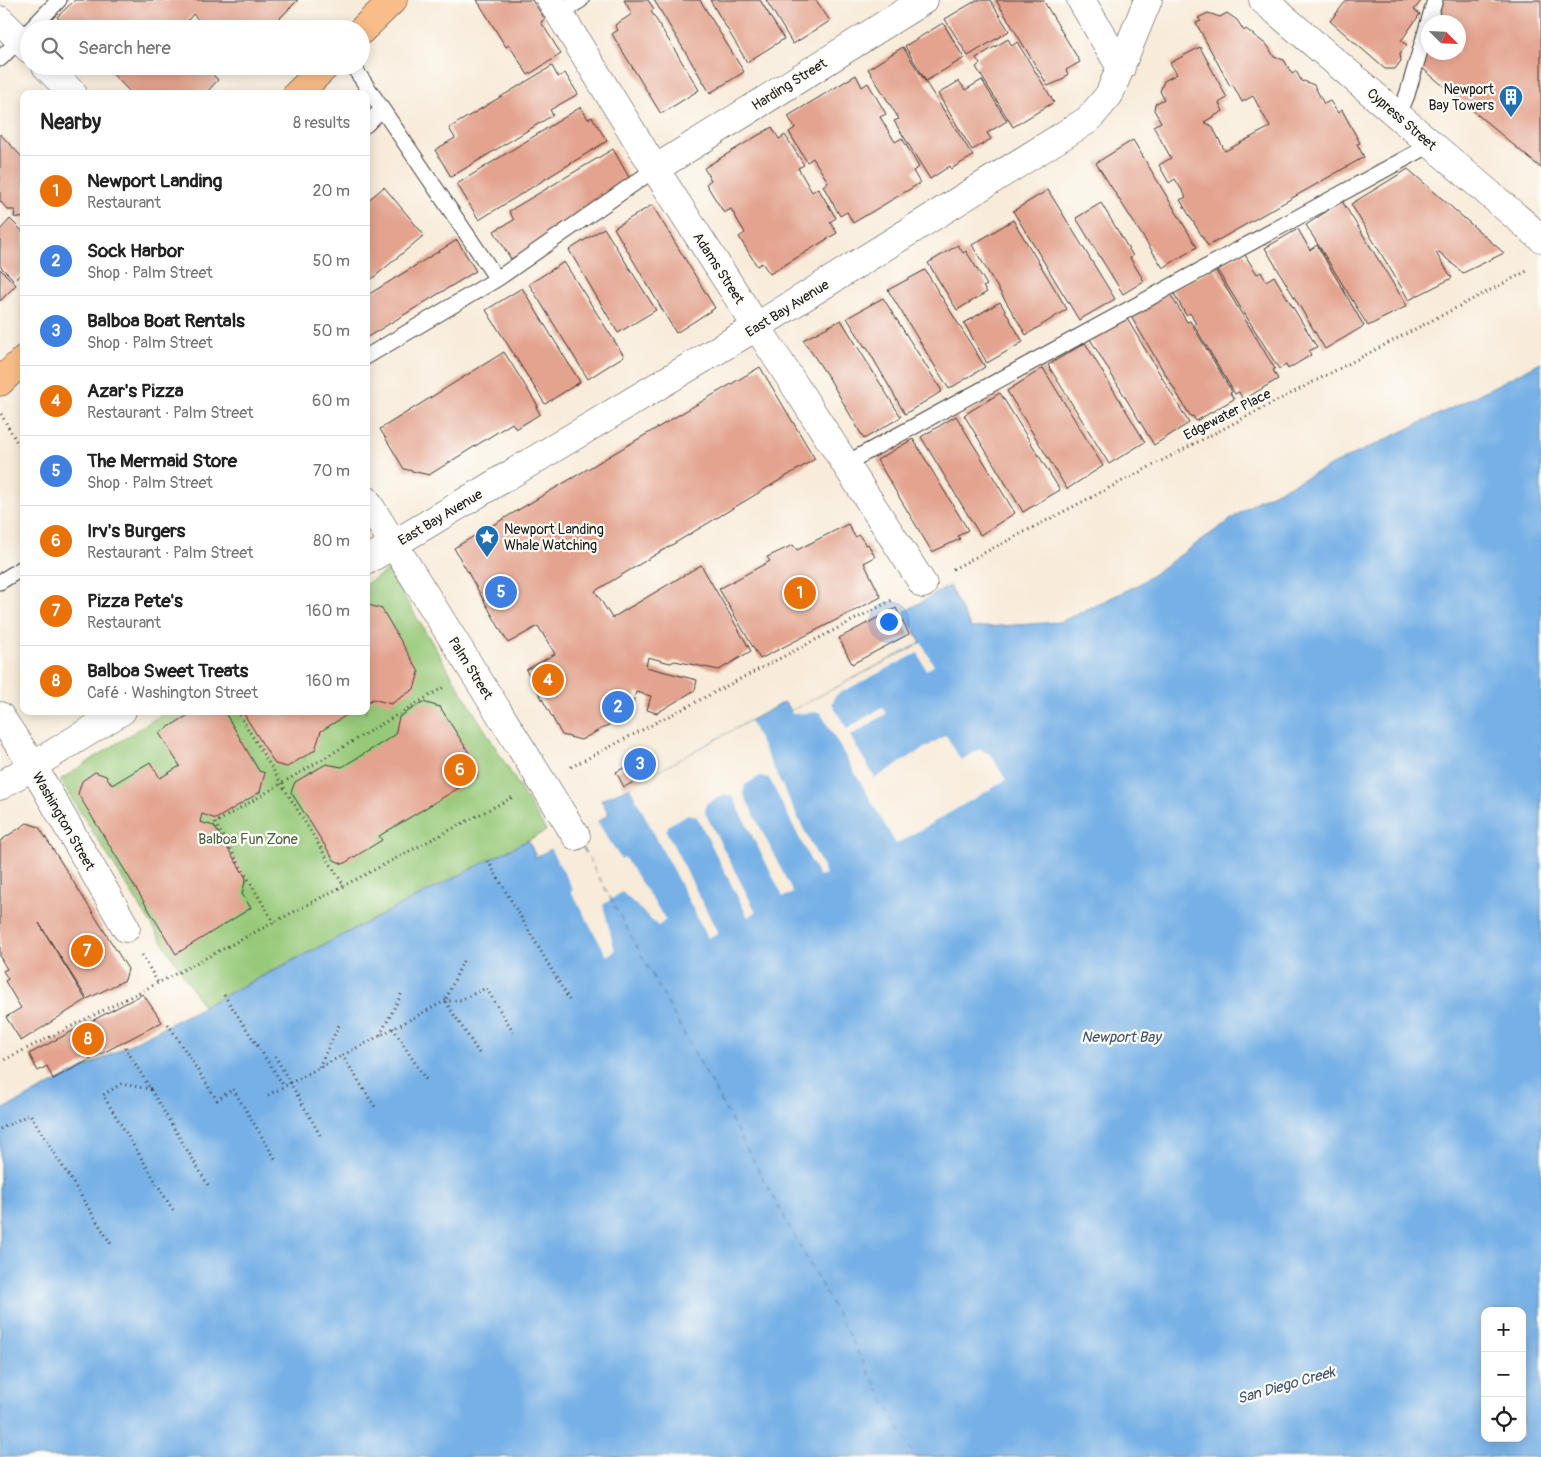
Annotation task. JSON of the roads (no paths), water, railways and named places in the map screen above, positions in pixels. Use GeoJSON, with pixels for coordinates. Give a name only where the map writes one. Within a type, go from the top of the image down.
{"type":"FeatureCollection","features":[{"type":"Feature","properties":{"kind":"main road"},"geometry":{"type":"LineString","coordinates":[[370,22],[393,0]]}},
{"type":"Feature","properties":{"kind":"main road"},"geometry":{"type":"LineString","coordinates":[[302,90],[317,75]]}},
{"type":"Feature","properties":{"kind":"main road"},"geometry":{"type":"LineString","coordinates":[[0,382],[20,362]]}},
{"type":"Feature","properties":{"kind":"street","name":"Harding Street"},"geometry":{"type":"LineString","coordinates":[[655,169],[924,0]]}},
{"type":"Feature","properties":{"kind":"street"},"geometry":{"type":"LineString","coordinates":[[1082,0],[1121,68]]}},
{"type":"Feature","properties":{"kind":"street","name":"East Bay Avenue"},"geometry":{"type":"LineString","coordinates":[[370,559],[756,327],[1088,120],[1109,95],[1148,0]]}},
{"type":"Feature","properties":{"kind":"street","name":"Cypress Street"},"geometry":{"type":"LineString","coordinates":[[1263,0],[1541,238]]}},
{"type":"Feature","properties":{"kind":"street","name":"Adams Street"},"geometry":{"type":"LineString","coordinates":[[555,7],[756,327],[924,584]]}},
{"type":"Feature","properties":{"kind":"street"},"geometry":{"type":"LineString","coordinates":[[0,20],[20,33]]}},
{"type":"Feature","properties":{"kind":"street"},"geometry":{"type":"LineString","coordinates":[[55,75],[69,90]]}},
{"type":"Feature","properties":{"kind":"street","name":"Palm Street"},"geometry":{"type":"LineString","coordinates":[[370,506],[576,836]]}},
{"type":"Feature","properties":{"kind":"street"},"geometry":{"type":"LineString","coordinates":[[0,786],[116,715]]}},
{"type":"Feature","properties":{"kind":"street","name":"Washington Street"},"geometry":{"type":"LineString","coordinates":[[0,716],[33,766],[126,928]]}},
{"type":"Feature","properties":{"kind":"lane"},"geometry":{"type":"LineString","coordinates":[[42,20],[59,0]]}},
{"type":"Feature","properties":{"kind":"lane"},"geometry":{"type":"LineString","coordinates":[[555,7],[581,0]]}},
{"type":"Feature","properties":{"kind":"lane"},"geometry":{"type":"LineString","coordinates":[[1399,115],[1407,95],[1435,0]]}},
{"type":"Feature","properties":{"kind":"lane"},"geometry":{"type":"LineString","coordinates":[[0,59],[20,43]]}},
{"type":"Feature","properties":{"kind":"lane"},"geometry":{"type":"LineString","coordinates":[[359,75],[369,90]]}},
{"type":"Feature","properties":{"kind":"lane"},"geometry":{"type":"LineString","coordinates":[[370,91],[498,279]]}},
{"type":"Feature","properties":{"kind":"lane"},"geometry":{"type":"LineString","coordinates":[[370,121],[382,109]]}},
{"type":"Feature","properties":{"kind":"lane"},"geometry":{"type":"LineString","coordinates":[[846,464],[1432,144]]}},
{"type":"Feature","properties":{"kind":"lane"},"geometry":{"type":"LineString","coordinates":[[370,355],[498,279],[655,169]]}},
{"type":"Feature","properties":{"kind":"lane"},"geometry":{"type":"LineString","coordinates":[[0,582],[20,570]]}},
{"type":"Feature","properties":{"kind":"water","name":"Newport Bay"},"geometry":{"type":"Polygon","coordinates":[[[1541,362],[1541,1457],[0,1457],[0,1111],[528,840],[536,857],[576,836],[609,814],[601,800],[630,787],[784,702],[791,711],[921,643],[904,612],[949,586],[971,628],[1060,622],[1138,585],[1257,501],[1458,405],[1541,362]]]}},
{"type":"Feature","properties":{"kind":"place","name":"Newport Bay Towers"},"geometry":{"type":"Point","coordinates":[1511,118]}},
{"type":"Feature","properties":{"kind":"place","name":"Newport Landing Whale Watching"},"geometry":{"type":"Point","coordinates":[487,558]}},
{"type":"Feature","properties":{"kind":"place","name":"The Mermaid Store"},"geometry":{"type":"Point","coordinates":[501,592]}},
{"type":"Feature","properties":{"kind":"place","name":"Newport Landing"},"geometry":{"type":"Point","coordinates":[800,593]}},
{"type":"Feature","properties":{"kind":"place","name":"Azar's Pizza"},"geometry":{"type":"Point","coordinates":[548,680]}},
{"type":"Feature","properties":{"kind":"place","name":"Sock Harbor"},"geometry":{"type":"Point","coordinates":[618,707]}},
{"type":"Feature","properties":{"kind":"place","name":"Balboa Boat Rentals"},"geometry":{"type":"Point","coordinates":[640,764]}},
{"type":"Feature","properties":{"kind":"place","name":"Irv's Burgers"},"geometry":{"type":"Point","coordinates":[460,770]}},
{"type":"Feature","properties":{"kind":"place","name":"Pizza Pete's"},"geometry":{"type":"Point","coordinates":[87,951]}},
{"type":"Feature","properties":{"kind":"place","name":"Balboa Sweet Treats"},"geometry":{"type":"Point","coordinates":[88,1039]}},
{"type":"Feature","properties":{"kind":"park label","name":"Balboa Fun Zone"},"geometry":{"type":"Point","coordinates":[248,839]}},
{"type":"Feature","properties":{"kind":"water label","name":"San Diego Creek"},"geometry":{"type":"Point","coordinates":[1286,1385]}}]}
